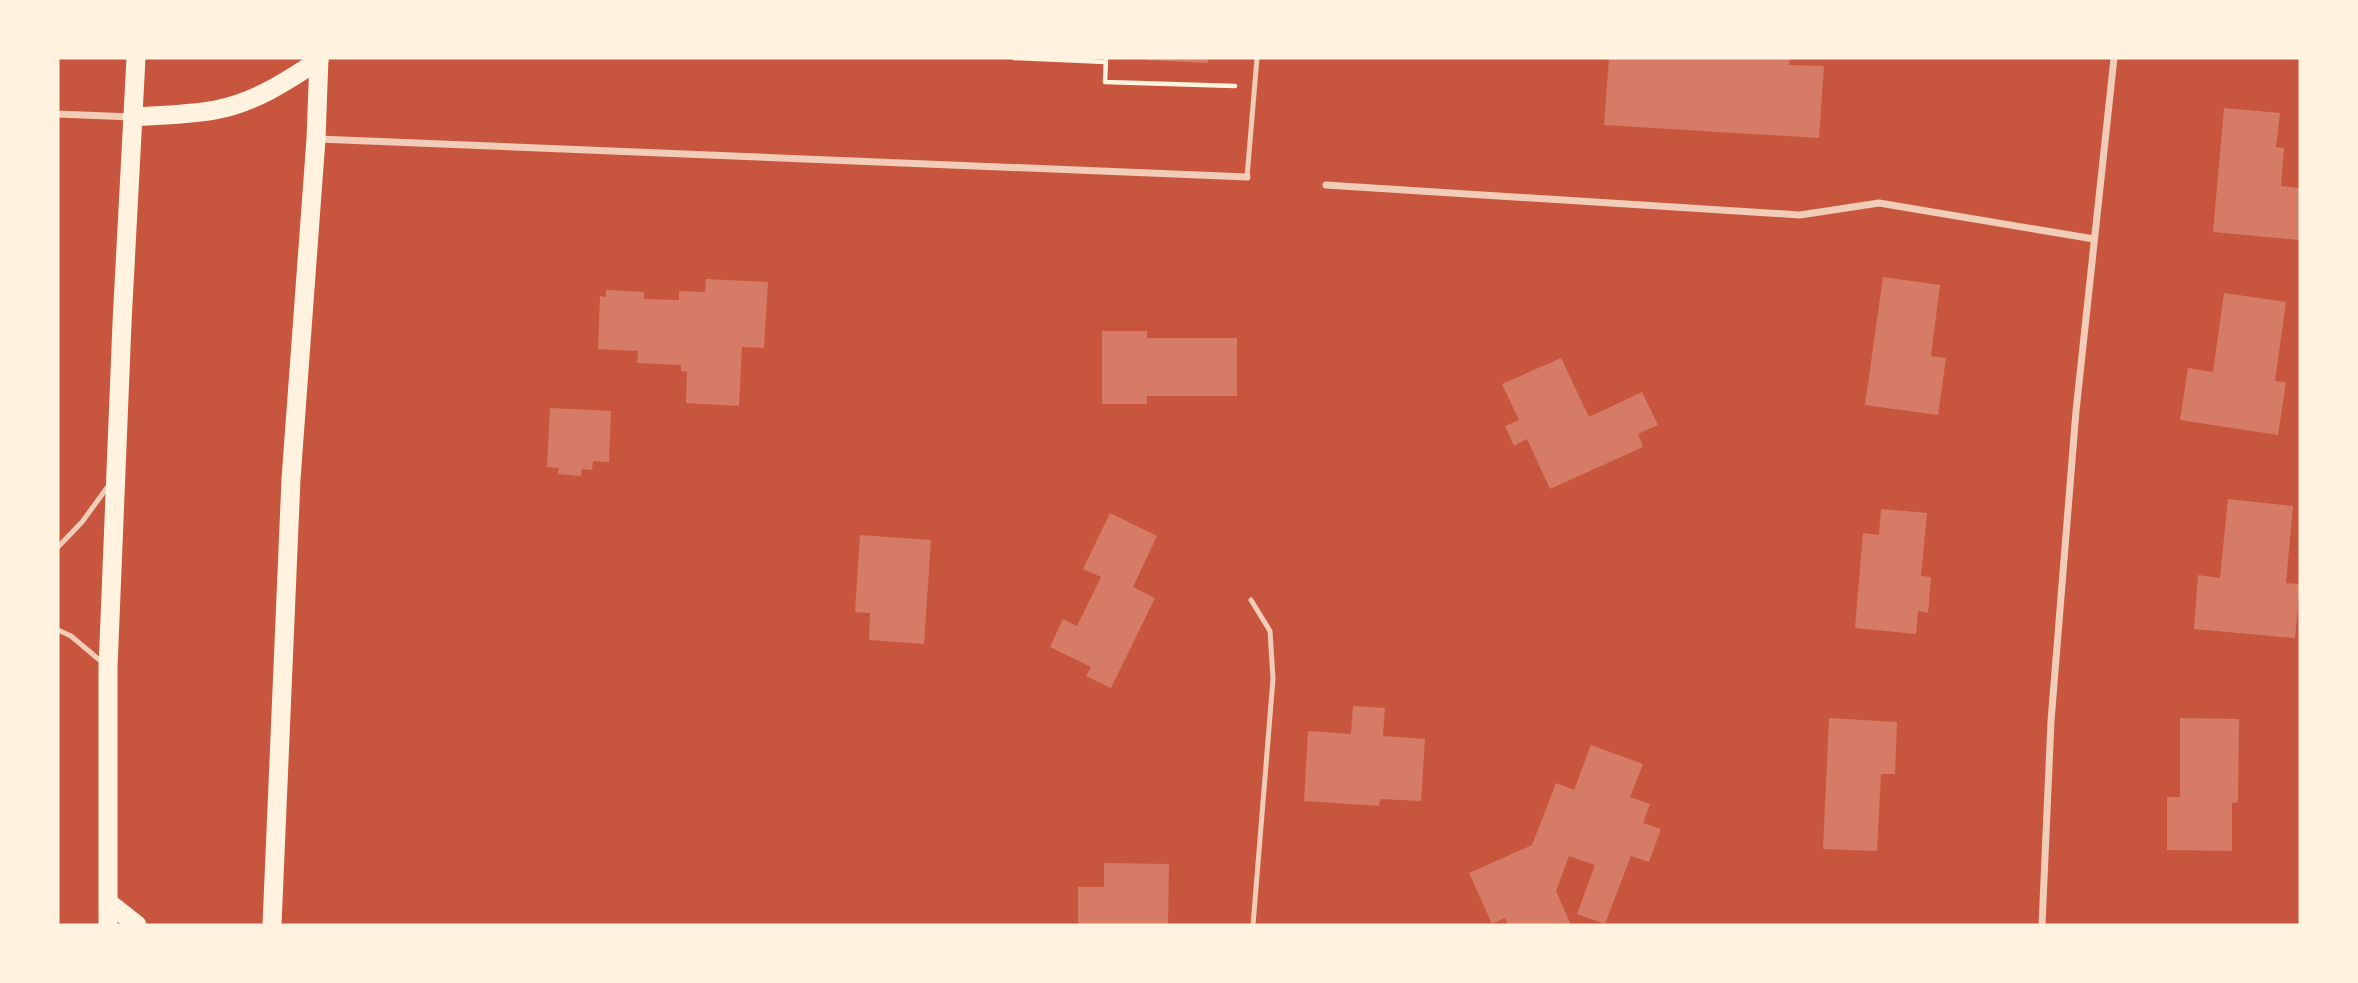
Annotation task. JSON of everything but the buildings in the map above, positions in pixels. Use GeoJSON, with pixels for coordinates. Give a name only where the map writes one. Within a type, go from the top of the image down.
{"type":"FeatureCollection","features":[{"type":"Feature","properties":{"kind":"highway"},"geometry":{"type":"LineString","coordinates":[[108,925],[108,668],[136,58]]}},
{"type":"Feature","properties":{"kind":"highway"},"geometry":{"type":"LineString","coordinates":[[132,117],[216,110],[250,100],[282,84],[319,59]]}},
{"type":"Feature","properties":{"kind":"highway"},"geometry":{"type":"LineString","coordinates":[[272,925],[291,479],[316,139],[319,59]]}},
{"type":"Feature","properties":{"kind":"highway"},"geometry":{"type":"LineString","coordinates":[[109,903],[137,925]]}},
{"type":"Feature","properties":{"kind":"street"},"geometry":{"type":"LineString","coordinates":[[2042,925],[2051,721],[2076,411],[2114,58]]}},
{"type":"Feature","properties":{"kind":"street"},"geometry":{"type":"LineString","coordinates":[[58,114],[132,117]]}},
{"type":"Feature","properties":{"kind":"street"},"geometry":{"type":"LineString","coordinates":[[316,139],[1247,177]]}},
{"type":"Feature","properties":{"kind":"street"},"geometry":{"type":"LineString","coordinates":[[1326,185],[1800,215],[1879,203],[2094,239]]}},
{"type":"Feature","properties":{"kind":"lane"},"geometry":{"type":"LineString","coordinates":[[1247,177],[1257,58]]}},
{"type":"Feature","properties":{"kind":"lane"},"geometry":{"type":"LineString","coordinates":[[58,547],[82,522],[115,477]]}},
{"type":"Feature","properties":{"kind":"lane"},"geometry":{"type":"LineString","coordinates":[[1251,600],[1270,631],[1273,679],[1253,925]]}},
{"type":"Feature","properties":{"kind":"lane"},"geometry":{"type":"LineString","coordinates":[[58,630],[71,636],[108,668]]}},
{"type":"Feature","properties":{"kind":"path"},"geometry":{"type":"LineString","coordinates":[[1014,58],[1106,60],[1105,82],[1254,86]]}}]}
